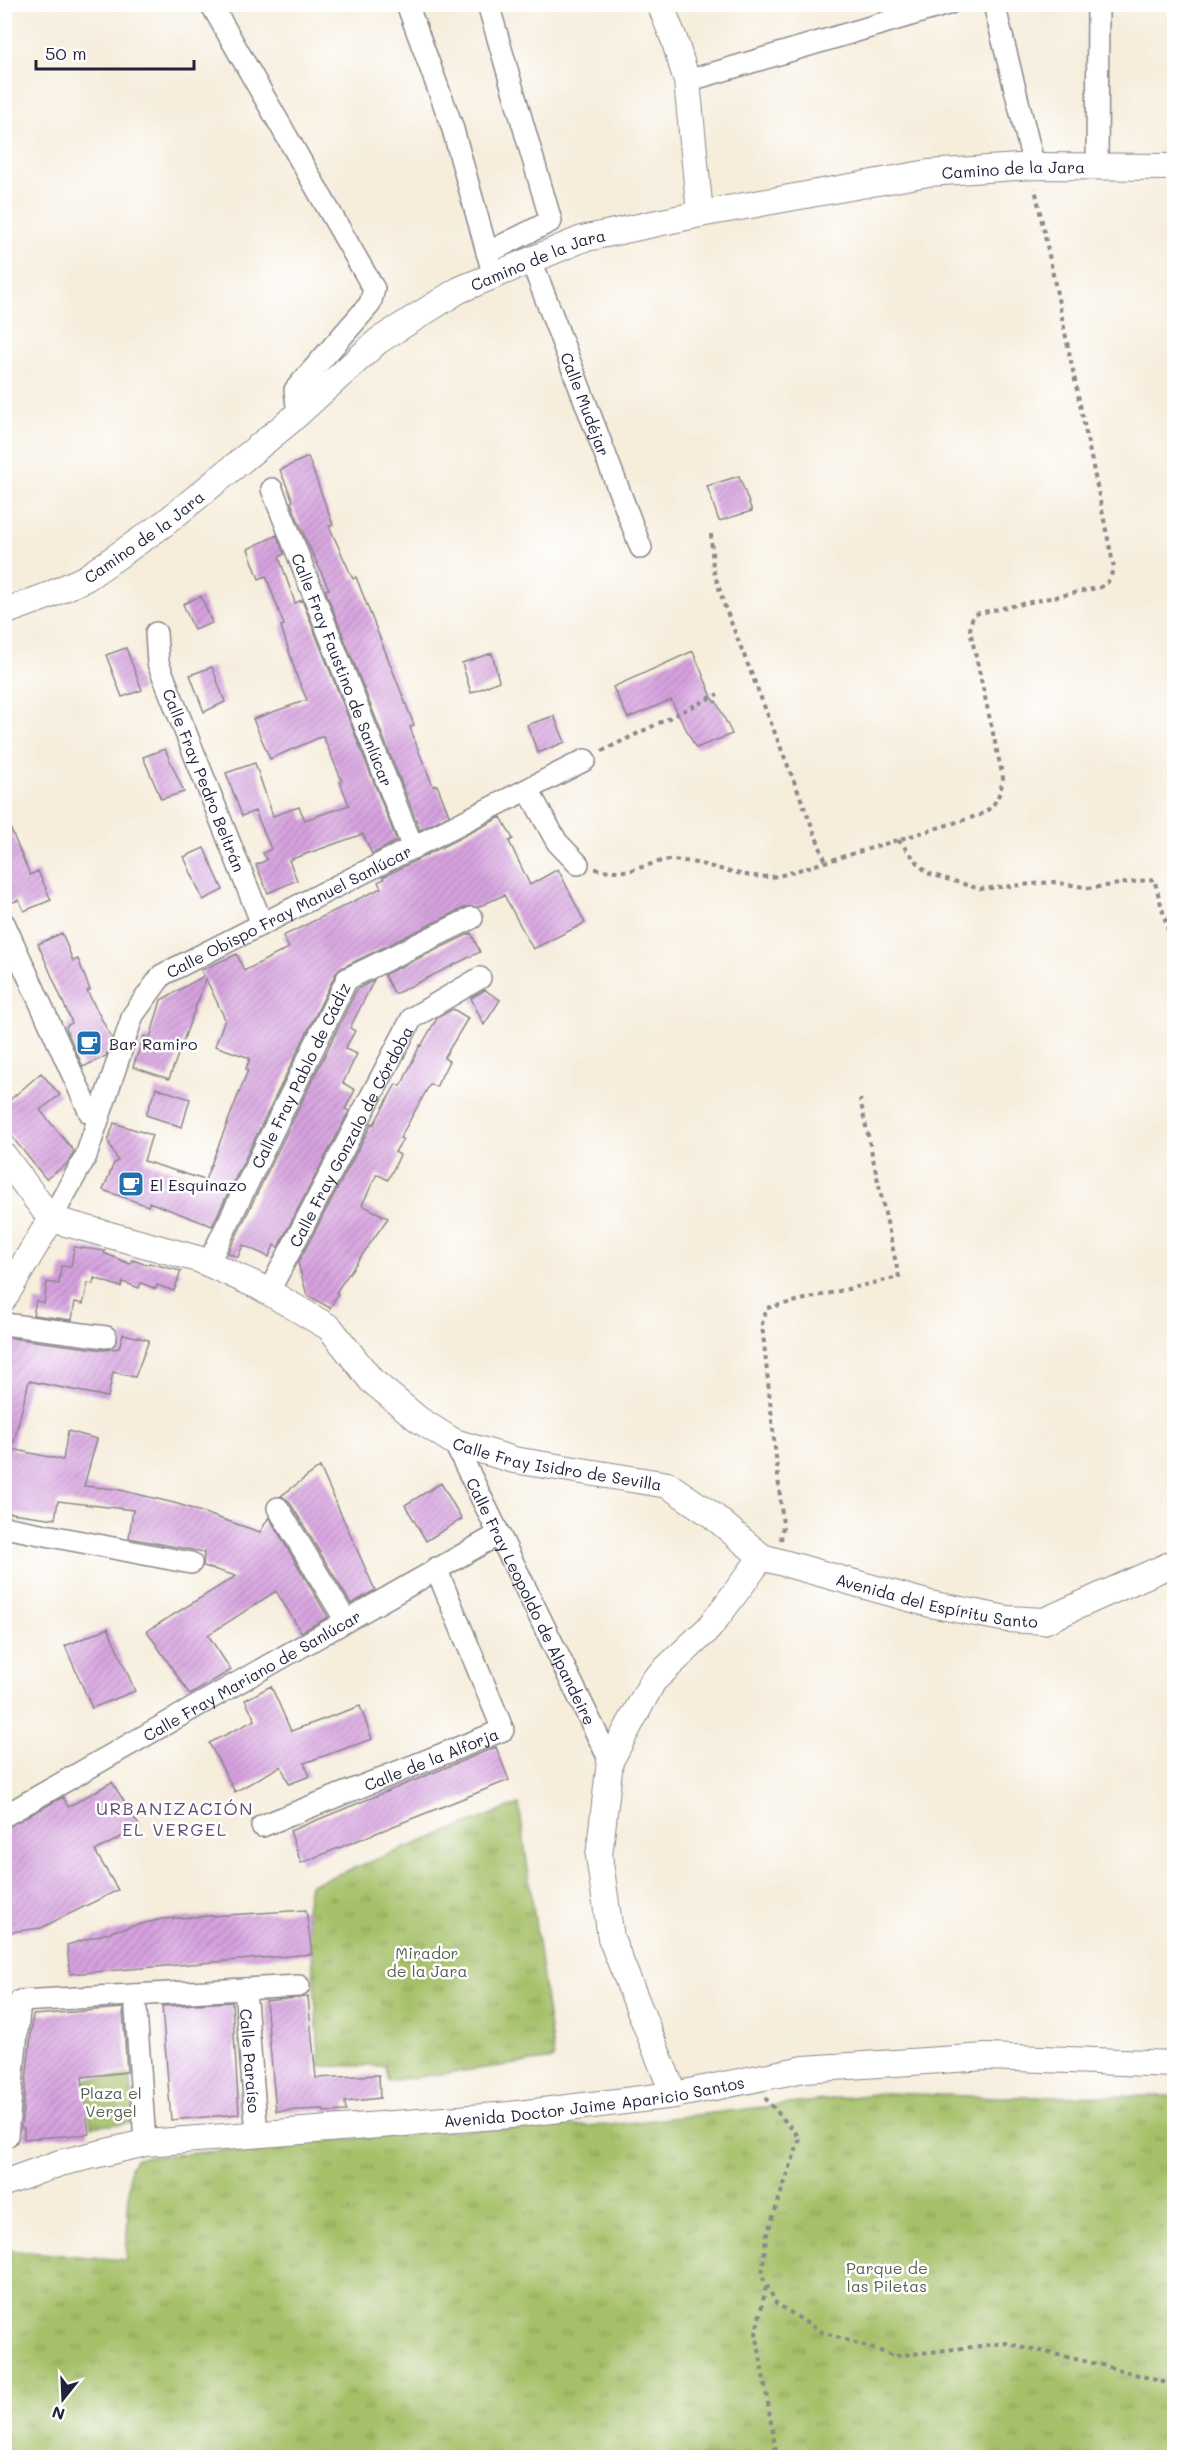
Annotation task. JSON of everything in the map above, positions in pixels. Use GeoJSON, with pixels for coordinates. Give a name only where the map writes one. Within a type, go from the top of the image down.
{"type":"FeatureCollection","features":[{"type":"Feature","properties":{"kind":"street"},"geometry":{"type":"LineString","coordinates":[[211,4],[374,289],[370,304],[295,390],[298,414]]}},
{"type":"Feature","properties":{"kind":"street"},"geometry":{"type":"LineString","coordinates":[[406,4],[452,126],[490,264],[550,221],[488,4]]}},
{"type":"Feature","properties":{"kind":"street"},"geometry":{"type":"LineString","coordinates":[[660,4],[687,81],[700,214]]}},
{"type":"Feature","properties":{"kind":"street"},"geometry":{"type":"LineString","coordinates":[[687,81],[948,4]]}},
{"type":"Feature","properties":{"kind":"street"},"geometry":{"type":"LineString","coordinates":[[994,4],[1034,166]]}},
{"type":"Feature","properties":{"kind":"street"},"geometry":{"type":"LineString","coordinates":[[1097,167],[1098,6]]}},
{"type":"Feature","properties":{"kind":"street","name":"Camino de la Jara"},"geometry":{"type":"LineString","coordinates":[[4,612],[45,597],[86,578],[165,522],[298,414],[378,341],[459,290],[490,264],[531,260],[582,239],[700,214],[928,173],[1034,166],[1174,167]]}},
{"type":"Feature","properties":{"kind":"street","name":"Calle Mudéjar"},"geometry":{"type":"LineString","coordinates":[[531,260],[641,548]]}},
{"type":"Feature","properties":{"kind":"street","name":"Calle Fray Faustino de Sanlúcar"},"geometry":{"type":"LineString","coordinates":[[272,489],[413,848]]}},
{"type":"Feature","properties":{"kind":"street","name":"Calle Fray Pedro Beltrán"},"geometry":{"type":"LineString","coordinates":[[156,633],[158,663],[262,924]]}},
{"type":"Feature","properties":{"kind":"street","name":"Calle Obispo Fray Manuel Sanlúcar"},"geometry":{"type":"LineString","coordinates":[[51,1219],[86,1156],[133,1015],[162,975],[585,760]]}},
{"type":"Feature","properties":{"kind":"street"},"geometry":{"type":"LineString","coordinates":[[528,790],[557,842],[578,864]]}},
{"type":"Feature","properties":{"kind":"street","name":"Calle Fray Pablo de Cádiz"},"geometry":{"type":"LineString","coordinates":[[208,1264],[347,979],[472,918]]}},
{"type":"Feature","properties":{"kind":"street"},"geometry":{"type":"LineString","coordinates":[[4,923],[90,1113],[99,1117]]}},
{"type":"Feature","properties":{"kind":"street","name":"Calle Fray Gonzalo de Córdoba"},"geometry":{"type":"LineString","coordinates":[[268,1293],[412,1018],[480,978]]}},
{"type":"Feature","properties":{"kind":"street"},"geometry":{"type":"LineString","coordinates":[[4,1156],[51,1219],[4,1298]]}},
{"type":"Feature","properties":{"kind":"street","name":"Calle Fray Isidro de Sevilla"},"geometry":{"type":"LineString","coordinates":[[51,1219],[198,1259],[260,1287],[330,1328],[371,1380],[418,1419],[454,1442],[514,1460],[668,1485],[770,1559]]}},
{"type":"Feature","properties":{"kind":"street"},"geometry":{"type":"LineString","coordinates":[[4,1324],[106,1337]]}},
{"type":"Feature","properties":{"kind":"street","name":"Calle Fray Leopoldo de Alpandeire"},"geometry":{"type":"LineString","coordinates":[[454,1442],[610,1761]]}},
{"type":"Feature","properties":{"kind":"street"},"geometry":{"type":"LineString","coordinates":[[278,1508],[346,1621]]}},
{"type":"Feature","properties":{"kind":"street"},"geometry":{"type":"LineString","coordinates":[[4,1527],[191,1563]]}},
{"type":"Feature","properties":{"kind":"street","name":"Calle Fray Mariano de Sanlúcar"},"geometry":{"type":"LineString","coordinates":[[4,1816],[499,1534]]}},
{"type":"Feature","properties":{"kind":"street"},"geometry":{"type":"LineString","coordinates":[[674,2095],[611,1938],[599,1856],[610,1761],[653,1681],[709,1628],[770,1559]]}},
{"type":"Feature","properties":{"kind":"street","name":"Avenida del Espíritu Santo"},"geometry":{"type":"LineString","coordinates":[[770,1559],[930,1604],[1006,1619],[1044,1621],[1174,1563]]}},
{"type":"Feature","properties":{"kind":"street","name":"Calle de la Alforja"},"geometry":{"type":"LineString","coordinates":[[262,1826],[503,1730],[436,1568]]}},
{"type":"Feature","properties":{"kind":"street","name":"Calle Paraíso"},"geometry":{"type":"LineString","coordinates":[[7,2136],[20,2001],[299,1986]]}},
{"type":"Feature","properties":{"kind":"street","name":"Calle Paraíso"},"geometry":{"type":"LineString","coordinates":[[245,1989],[256,2134]]}},
{"type":"Feature","properties":{"kind":"street"},"geometry":{"type":"LineString","coordinates":[[135,1995],[145,2143]]}},
{"type":"Feature","properties":{"kind":"street","name":"Avenida Doctor Jaime Aparicio Santos"},"geometry":{"type":"LineString","coordinates":[[9,2180],[60,2163],[145,2143],[510,2115],[674,2095],[804,2069],[986,2057],[1174,2064]]}},
{"type":"Feature","properties":{"kind":"path"},"geometry":{"type":"LineString","coordinates":[[578,864],[612,871],[630,870],[667,860],[694,863],[735,874],[764,878],[779,876],[980,815],[992,808],[1000,795],[1003,778],[970,630],[972,619],[975,614],[1101,587],[1108,582],[1114,568],[1036,198],[1034,166]]}},
{"type":"Feature","properties":{"kind":"path"},"geometry":{"type":"LineString","coordinates":[[711,534],[713,569],[725,607],[826,862]]}},
{"type":"Feature","properties":{"kind":"path"},"geometry":{"type":"LineString","coordinates":[[585,760],[718,694]]}},
{"type":"Feature","properties":{"kind":"path"},"geometry":{"type":"LineString","coordinates":[[898,840],[927,873],[980,889],[1053,882],[1091,888],[1154,879],[1174,952]]}},
{"type":"Feature","properties":{"kind":"path"},"geometry":{"type":"LineString","coordinates":[[770,1559],[783,1525],[762,1324],[767,1308],[899,1277],[860,1099]]}},
{"type":"Feature","properties":{"kind":"path"},"geometry":{"type":"LineString","coordinates":[[750,2080],[800,2139],[766,2237],[762,2276],[776,2303],[819,2331],[895,2356],[1006,2343],[1106,2366],[1174,2385]]}},
{"type":"Feature","properties":{"kind":"path"},"geometry":{"type":"LineString","coordinates":[[767,2286],[756,2332],[777,2457]]}},
{"type":"Feature","properties":{"kind":"green space","name":"Mirador de la Jara"},"geometry":{"type":"Polygon","coordinates":[[[519,1804],[554,2059],[388,2081],[385,2066],[320,2066],[312,1954],[306,1910],[310,1885],[519,1804]]]}},
{"type":"Feature","properties":{"kind":"green space","name":"Plaza el Vergel"},"geometry":{"type":"Polygon","coordinates":[[[130,2075],[136,2122],[91,2127],[85,2080],[130,2075]]]}},
{"type":"Feature","properties":{"kind":"green space","name":"Parque de las Piletas"},"geometry":{"type":"Polygon","coordinates":[[[883,2093],[996,2097],[1174,2096],[1174,2457],[5,2457],[4,2250],[126,2260],[130,2167],[136,2158],[442,2131],[610,2125],[883,2093]]]}},
{"type":"Feature","properties":{"kind":"building"},"geometry":{"type":"Polygon","coordinates":[[[308,457],[333,525],[329,526],[353,579],[356,577],[414,725],[410,727],[419,752],[433,786],[437,785],[449,815],[420,830],[325,590],[329,589],[306,540],[280,470],[308,457]]]}},
{"type":"Feature","properties":{"kind":"building"},"geometry":{"type":"Polygon","coordinates":[[[739,476],[752,511],[719,521],[707,486],[739,476]]]}},
{"type":"Feature","properties":{"kind":"building"},"geometry":{"type":"Polygon","coordinates":[[[277,535],[284,554],[279,557],[295,603],[302,600],[397,841],[372,854],[363,834],[289,860],[297,880],[268,893],[256,865],[267,860],[263,853],[271,849],[255,811],[242,816],[226,773],[255,763],[273,816],[299,807],[305,820],[349,805],[340,782],[342,781],[323,736],[270,759],[253,719],[307,700],[297,677],[281,626],[284,625],[266,576],[259,579],[248,549],[277,535]]]}},
{"type":"Feature","properties":{"kind":"building"},"geometry":{"type":"Polygon","coordinates":[[[201,596],[212,623],[194,630],[183,604],[201,596]]]}},
{"type":"Feature","properties":{"kind":"building"},"geometry":{"type":"Polygon","coordinates":[[[126,648],[142,690],[122,697],[106,655],[126,648]]]}},
{"type":"Feature","properties":{"kind":"building"},"geometry":{"type":"Polygon","coordinates":[[[693,651],[714,702],[716,701],[732,734],[696,748],[671,700],[628,718],[613,687],[693,651]]]}},
{"type":"Feature","properties":{"kind":"building"},"geometry":{"type":"Polygon","coordinates":[[[492,653],[499,681],[471,693],[462,663],[492,653]]]}},
{"type":"Feature","properties":{"kind":"building"},"geometry":{"type":"Polygon","coordinates":[[[212,667],[225,702],[204,712],[190,675],[212,667]]]}},
{"type":"Feature","properties":{"kind":"building"},"geometry":{"type":"Polygon","coordinates":[[[554,716],[565,742],[538,753],[527,725],[554,716]]]}},
{"type":"Feature","properties":{"kind":"building"},"geometry":{"type":"Polygon","coordinates":[[[165,749],[184,792],[161,799],[143,757],[165,749]]]}},
{"type":"Feature","properties":{"kind":"building"},"geometry":{"type":"Polygon","coordinates":[[[4,813],[30,875],[38,871],[51,900],[24,911],[19,900],[4,905],[4,813]]]}},
{"type":"Feature","properties":{"kind":"building"},"geometry":{"type":"Polygon","coordinates":[[[501,817],[513,839],[509,841],[530,885],[558,869],[585,923],[533,949],[504,895],[478,907],[466,907],[341,968],[336,973],[212,1226],[149,1202],[148,1206],[103,1190],[114,1163],[118,1161],[108,1141],[114,1123],[152,1135],[144,1161],[205,1180],[248,1070],[246,1069],[250,1058],[215,1046],[225,1019],[206,979],[169,1079],[133,1067],[144,1036],[150,1038],[161,1000],[204,976],[201,970],[237,954],[244,971],[289,948],[283,936],[381,888],[378,882],[384,879],[383,877],[501,817]]]}},
{"type":"Feature","properties":{"kind":"building"},"geometry":{"type":"Polygon","coordinates":[[[204,848],[223,890],[203,900],[184,857],[204,848]]]}},
{"type":"Feature","properties":{"kind":"building"},"geometry":{"type":"Polygon","coordinates":[[[62,933],[73,961],[78,959],[90,990],[87,991],[112,1039],[106,1056],[83,1067],[67,1031],[66,1026],[72,1023],[38,944],[62,933]]]}},
{"type":"Feature","properties":{"kind":"building"},"geometry":{"type":"Polygon","coordinates":[[[471,933],[480,952],[395,994],[384,975],[471,933]]]}},
{"type":"Feature","properties":{"kind":"building"},"geometry":{"type":"Polygon","coordinates":[[[374,980],[350,1028],[355,1031],[345,1049],[357,1054],[343,1083],[355,1090],[345,1109],[349,1111],[278,1247],[274,1245],[269,1257],[243,1245],[238,1257],[228,1253],[357,989],[374,980]]]}},
{"type":"Feature","properties":{"kind":"building"},"geometry":{"type":"Polygon","coordinates":[[[485,990],[500,1000],[484,1025],[471,998],[485,990]]]}},
{"type":"Feature","properties":{"kind":"building"},"geometry":{"type":"Polygon","coordinates":[[[453,1009],[468,1018],[444,1058],[449,1061],[436,1087],[430,1084],[400,1138],[403,1139],[395,1152],[400,1155],[388,1180],[377,1174],[362,1205],[388,1218],[336,1292],[338,1294],[330,1308],[307,1295],[298,1263],[372,1123],[374,1124],[396,1084],[401,1086],[420,1045],[437,1018],[453,1009]]]}},
{"type":"Feature","properties":{"kind":"building"},"geometry":{"type":"Polygon","coordinates":[[[41,1073],[60,1095],[40,1110],[74,1151],[68,1163],[46,1179],[4,1127],[4,1105],[41,1073]]]}},
{"type":"Feature","properties":{"kind":"building"},"geometry":{"type":"Polygon","coordinates":[[[156,1088],[190,1099],[182,1127],[146,1115],[156,1088]]]}},
{"type":"Feature","properties":{"kind":"building"},"geometry":{"type":"Polygon","coordinates":[[[74,1247],[105,1251],[104,1253],[130,1264],[132,1260],[181,1271],[174,1291],[157,1285],[156,1289],[141,1283],[139,1288],[123,1282],[121,1287],[94,1278],[93,1284],[88,1283],[83,1304],[75,1302],[72,1320],[33,1315],[36,1301],[44,1303],[47,1282],[59,1284],[61,1266],[71,1267],[74,1247]]]}},
{"type":"Feature","properties":{"kind":"building"},"geometry":{"type":"Polygon","coordinates":[[[123,1334],[149,1340],[135,1377],[113,1372],[108,1397],[29,1381],[12,1449],[63,1460],[68,1431],[97,1439],[84,1486],[116,1489],[178,1504],[260,1532],[269,1517],[328,1617],[301,1632],[276,1591],[208,1635],[231,1670],[190,1695],[147,1631],[236,1576],[203,1566],[204,1552],[129,1538],[133,1510],[58,1501],[55,1519],[4,1512],[4,1337],[104,1350],[119,1348],[123,1334]]]}},
{"type":"Feature","properties":{"kind":"building"},"geometry":{"type":"Polygon","coordinates":[[[320,1467],[375,1590],[351,1604],[289,1501],[281,1496],[320,1467]]]}},
{"type":"Feature","properties":{"kind":"building"},"geometry":{"type":"Polygon","coordinates":[[[441,1483],[462,1519],[426,1541],[405,1505],[441,1483]]]}},
{"type":"Feature","properties":{"kind":"building"},"geometry":{"type":"Polygon","coordinates":[[[108,1628],[135,1691],[92,1708],[65,1646],[108,1628]]]}},
{"type":"Feature","properties":{"kind":"building"},"geometry":{"type":"Polygon","coordinates":[[[271,1686],[291,1731],[360,1706],[372,1739],[304,1763],[310,1776],[289,1784],[281,1766],[235,1792],[209,1743],[255,1720],[245,1700],[271,1686]]]}},
{"type":"Feature","properties":{"kind":"building"},"geometry":{"type":"Polygon","coordinates":[[[496,1747],[509,1780],[301,1863],[290,1831],[496,1747]]]}},
{"type":"Feature","properties":{"kind":"building"},"geometry":{"type":"Polygon","coordinates":[[[112,1782],[140,1827],[95,1851],[118,1890],[41,1928],[4,1933],[4,1829],[63,1797],[68,1807],[112,1782]]]}},
{"type":"Feature","properties":{"kind":"building"},"geometry":{"type":"Polygon","coordinates":[[[306,1910],[312,1954],[70,1974],[67,1945],[121,1929],[162,1919],[306,1910]]]}},
{"type":"Feature","properties":{"kind":"building"},"geometry":{"type":"Polygon","coordinates":[[[308,1997],[316,2078],[379,2075],[380,2098],[345,2102],[346,2111],[324,2112],[324,2109],[276,2111],[266,2001],[308,1997]]]}},
{"type":"Feature","properties":{"kind":"building"},"geometry":{"type":"Polygon","coordinates":[[[232,2002],[239,2114],[171,2120],[162,2006],[232,2002]]]}},
{"type":"Feature","properties":{"kind":"building"},"geometry":{"type":"Polygon","coordinates":[[[123,2008],[127,2072],[82,2077],[89,2134],[24,2139],[24,2128],[21,2128],[33,2015],[123,2008]]]}},
{"type":"Feature","properties":{"kind":"place","name":"Bar Ramiro"},"geometry":{"type":"Point","coordinates":[89,1043]}},
{"type":"Feature","properties":{"kind":"place","name":"El Esquinazo"},"geometry":{"type":"Point","coordinates":[131,1184]}},
{"type":"Feature","properties":{"kind":"district","name":"URBANIZACIÓN EL VERGEL"},"geometry":{"type":"Point","coordinates":[175,1818]}}]}
